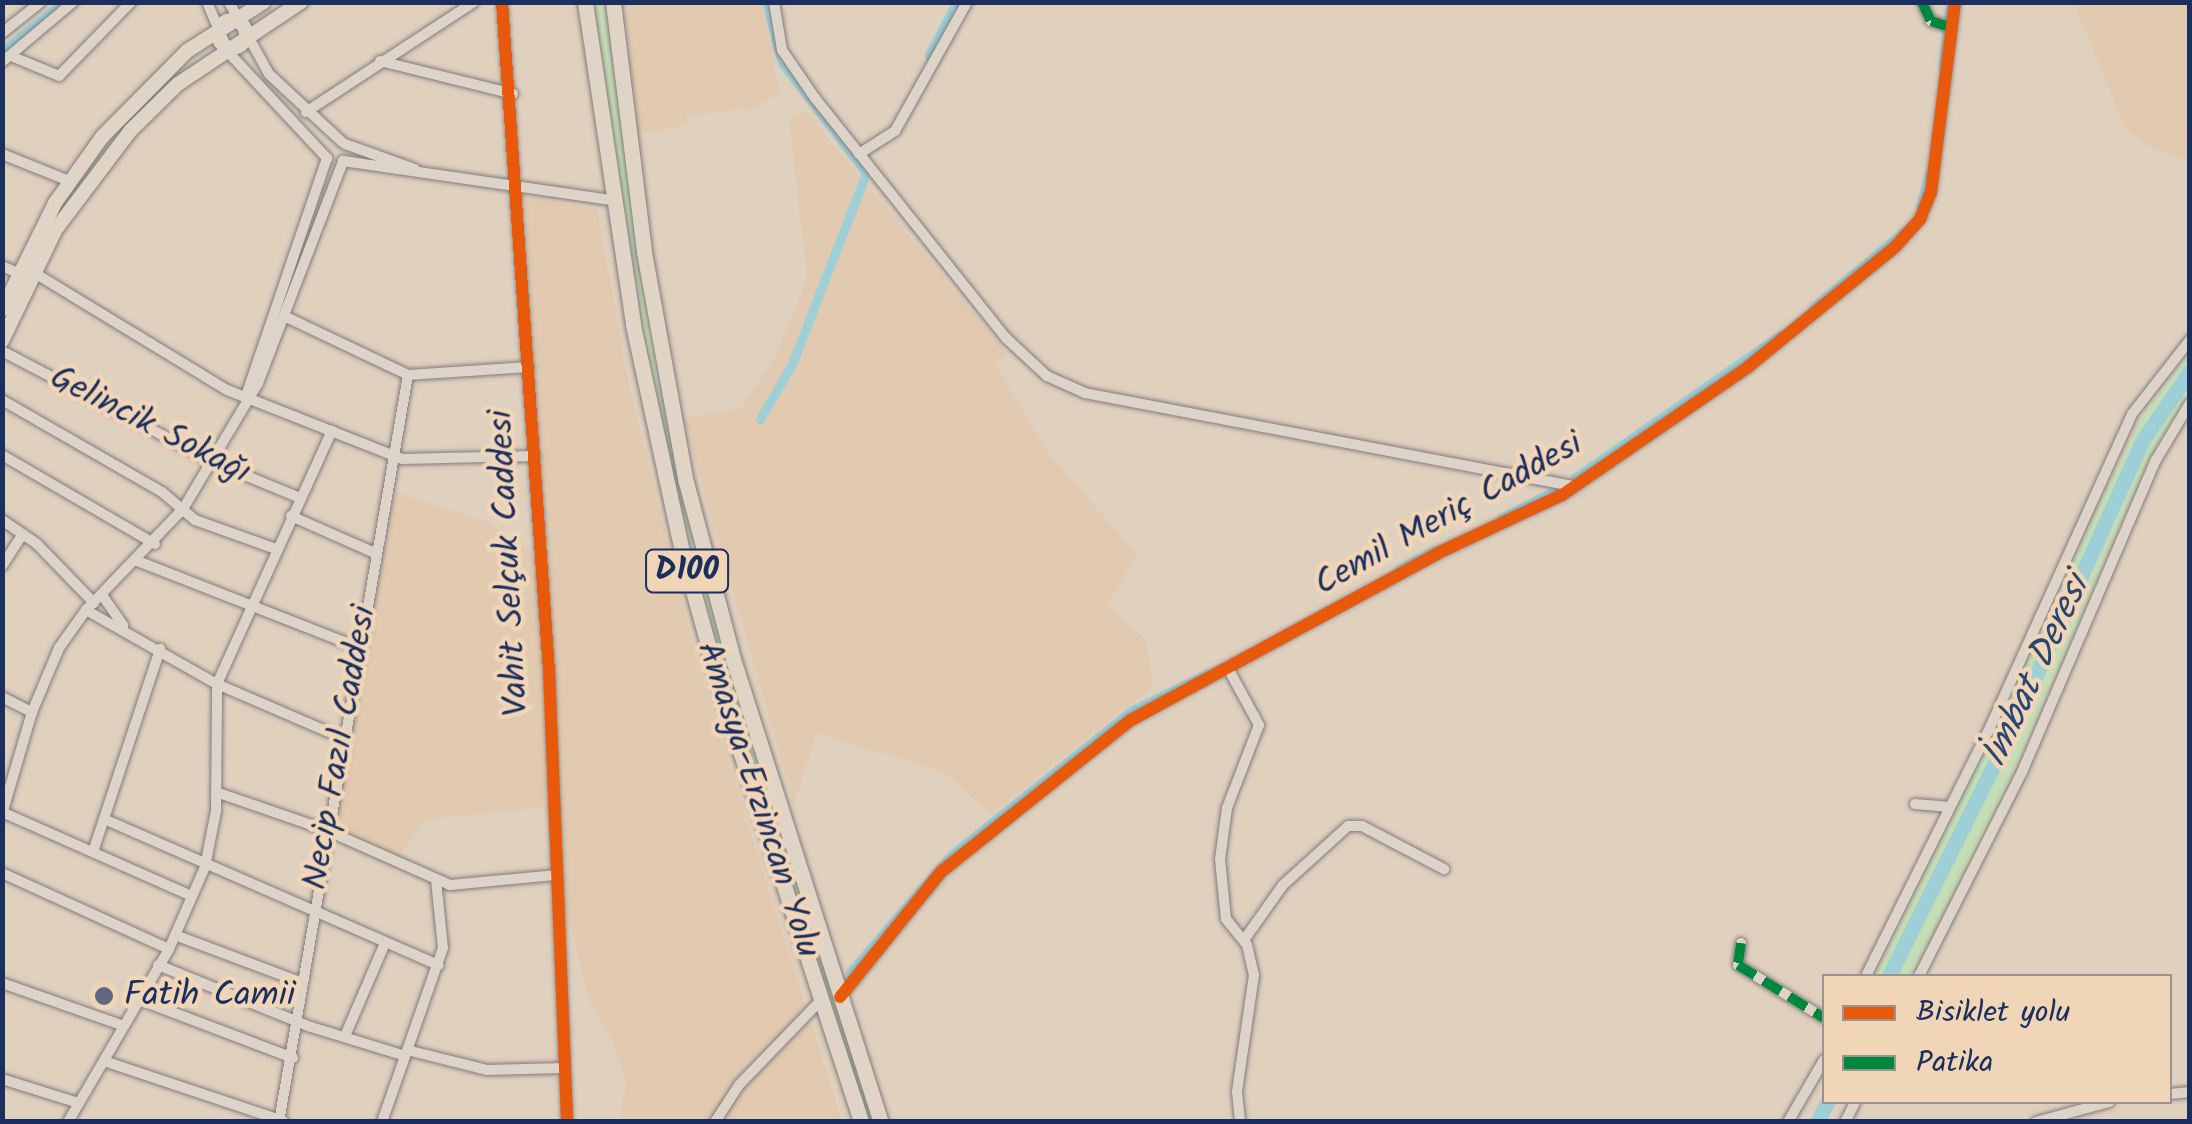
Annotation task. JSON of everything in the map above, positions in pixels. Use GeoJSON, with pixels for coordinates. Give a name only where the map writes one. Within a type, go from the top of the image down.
{"type":"FeatureCollection","features":[{"type":"Feature","properties":{"kind":"highway","name":"Amasya-Erzincan Yolu"},"geometry":{"type":"LineString","coordinates":[[585,2],[636,342],[692,593],[860,1122]]}},
{"type":"Feature","properties":{"kind":"highway","name":"Amasya-Erzincan Yolu"},"geometry":{"type":"LineString","coordinates":[[613,2],[644,252],[677,444],[734,659],[881,1122]]}},
{"type":"Feature","properties":{"kind":"main road"},"geometry":{"type":"LineString","coordinates":[[2,310],[82,190],[131,130],[264,2]]}},
{"type":"Feature","properties":{"kind":"main road"},"geometry":{"type":"LineString","coordinates":[[2,341],[25,272],[69,181],[147,89],[232,30],[302,2]]}},
{"type":"Feature","properties":{"kind":"street"},"geometry":{"type":"LineString","coordinates":[[7,59],[72,2]]}},
{"type":"Feature","properties":{"kind":"street"},"geometry":{"type":"LineString","coordinates":[[7,59],[59,76],[131,2]]}},
{"type":"Feature","properties":{"kind":"street"},"geometry":{"type":"LineString","coordinates":[[207,2],[269,74],[343,143],[416,169]]}},
{"type":"Feature","properties":{"kind":"street"},"geometry":{"type":"LineString","coordinates":[[306,112],[474,2]]}},
{"type":"Feature","properties":{"kind":"street","name":"Vahit Selçuk Caddesi"},"geometry":{"type":"LineString","coordinates":[[502,2],[513,94],[529,367],[567,1122]]}},
{"type":"Feature","properties":{"kind":"street"},"geometry":{"type":"LineString","coordinates":[[774,2],[786,57],[1006,338],[1060,384],[1574,486]]}},
{"type":"Feature","properties":{"kind":"street"},"geometry":{"type":"LineString","coordinates":[[859,154],[895,131],[967,2]]}},
{"type":"Feature","properties":{"kind":"street"},"geometry":{"type":"LineString","coordinates":[[1922,2],[1931,21],[1952,28]]}},
{"type":"Feature","properties":{"kind":"street","name":"Cemil Meriç Caddesi"},"geometry":{"type":"LineString","coordinates":[[840,997],[960,854],[1139,714],[1574,486],[1770,351],[1913,228],[1926,210],[1940,153],[1955,2]]}},
{"type":"Feature","properties":{"kind":"street"},"geometry":{"type":"LineString","coordinates":[[2,33],[39,3]]}},
{"type":"Feature","properties":{"kind":"street"},"geometry":{"type":"LineString","coordinates":[[232,30],[327,158],[416,169],[518,190],[616,201]]}},
{"type":"Feature","properties":{"kind":"street"},"geometry":{"type":"LineString","coordinates":[[380,61],[513,94]]}},
{"type":"Feature","properties":{"kind":"street"},"geometry":{"type":"LineString","coordinates":[[192,896],[94,849],[3,813],[32,712],[60,648],[94,603],[155,544],[213,462],[246,396],[327,158],[328,144],[343,143]]}},
{"type":"Feature","properties":{"kind":"street"},"geometry":{"type":"LineString","coordinates":[[246,396],[258,382],[284,316],[343,161],[343,143]]}},
{"type":"Feature","properties":{"kind":"street"},"geometry":{"type":"LineString","coordinates":[[2,154],[69,181]]}},
{"type":"Feature","properties":{"kind":"street"},"geometry":{"type":"LineString","coordinates":[[2,266],[25,272],[220,387],[392,455],[417,461],[534,456]]}},
{"type":"Feature","properties":{"kind":"street"},"geometry":{"type":"LineString","coordinates":[[284,316],[408,374],[529,367]]}},
{"type":"Feature","properties":{"kind":"street"},"geometry":{"type":"LineString","coordinates":[[1867,974],[1950,806],[2132,414],[2190,340]]}},
{"type":"Feature","properties":{"kind":"street","name":"Gelincik Sokağı"},"geometry":{"type":"LineString","coordinates":[[2,351],[213,462],[300,498]]}},
{"type":"Feature","properties":{"kind":"street","name":"Necip Fazıl Caddesi"},"geometry":{"type":"LineString","coordinates":[[281,1121],[340,736],[408,374]]}},
{"type":"Feature","properties":{"kind":"street"},"geometry":{"type":"LineString","coordinates":[[2,400],[204,524],[276,548]]}},
{"type":"Feature","properties":{"kind":"street"},"geometry":{"type":"LineString","coordinates":[[1920,974],[2022,772],[2149,475],[2190,403]]}},
{"type":"Feature","properties":{"kind":"street"},"geometry":{"type":"LineString","coordinates":[[68,1122],[135,998],[169,949],[205,867],[216,792],[217,684],[332,432]]}},
{"type":"Feature","properties":{"kind":"street"},"geometry":{"type":"LineString","coordinates":[[2,455],[155,544]]}},
{"type":"Feature","properties":{"kind":"street"},"geometry":{"type":"LineString","coordinates":[[292,516],[375,552]]}},
{"type":"Feature","properties":{"kind":"street"},"geometry":{"type":"LineString","coordinates":[[2,520],[23,534],[123,626],[217,684],[340,736]]}},
{"type":"Feature","properties":{"kind":"street"},"geometry":{"type":"LineString","coordinates":[[2,566],[23,534]]}},
{"type":"Feature","properties":{"kind":"street"},"geometry":{"type":"LineString","coordinates":[[135,560],[359,648]]}},
{"type":"Feature","properties":{"kind":"street"},"geometry":{"type":"LineString","coordinates":[[94,603],[123,626]]}},
{"type":"Feature","properties":{"kind":"street"},"geometry":{"type":"LineString","coordinates":[[94,849],[160,648]]}},
{"type":"Feature","properties":{"kind":"street"},"geometry":{"type":"LineString","coordinates":[[1229,670],[1259,726],[1221,840],[1224,911],[1244,940],[1255,999],[1237,1092],[1240,1122]]}},
{"type":"Feature","properties":{"kind":"street"},"geometry":{"type":"LineString","coordinates":[[2,696],[32,712]]}},
{"type":"Feature","properties":{"kind":"street"},"geometry":{"type":"LineString","coordinates":[[216,792],[326,830],[436,880],[460,885],[554,875]]}},
{"type":"Feature","properties":{"kind":"street"},"geometry":{"type":"LineString","coordinates":[[1916,804],[1950,806]]}},
{"type":"Feature","properties":{"kind":"street"},"geometry":{"type":"LineString","coordinates":[[104,819],[205,867],[438,965]]}},
{"type":"Feature","properties":{"kind":"street"},"geometry":{"type":"LineString","coordinates":[[1244,940],[1283,885],[1348,826],[1362,826],[1444,869]]}},
{"type":"Feature","properties":{"kind":"street"},"geometry":{"type":"LineString","coordinates":[[2,873],[169,949]]}},
{"type":"Feature","properties":{"kind":"street"},"geometry":{"type":"LineString","coordinates":[[382,1122],[444,940],[436,880]]}},
{"type":"Feature","properties":{"kind":"street"},"geometry":{"type":"LineString","coordinates":[[175,935],[300,982]]}},
{"type":"Feature","properties":{"kind":"street"},"geometry":{"type":"LineString","coordinates":[[346,1036],[385,943]]}},
{"type":"Feature","properties":{"kind":"street"},"geometry":{"type":"LineString","coordinates":[[1741,943],[1738,965],[1822,1017]]}},
{"type":"Feature","properties":{"kind":"street"},"geometry":{"type":"LineString","coordinates":[[158,965],[295,1021],[406,1053],[497,1071],[562,1068]]}},
{"type":"Feature","properties":{"kind":"street"},"geometry":{"type":"LineString","coordinates":[[2,983],[121,1025]]}},
{"type":"Feature","properties":{"kind":"street"},"geometry":{"type":"LineString","coordinates":[[135,998],[293,1058]]}},
{"type":"Feature","properties":{"kind":"street"},"geometry":{"type":"LineString","coordinates":[[715,1122],[739,1085],[821,1000]]}},
{"type":"Feature","properties":{"kind":"street"},"geometry":{"type":"LineString","coordinates":[[104,1060],[281,1121]]}},
{"type":"Feature","properties":{"kind":"street"},"geometry":{"type":"LineString","coordinates":[[1788,1122],[1822,1063]]}},
{"type":"Feature","properties":{"kind":"street"},"geometry":{"type":"LineString","coordinates":[[2,1079],[78,1103]]}},
{"type":"Feature","properties":{"kind":"street"},"geometry":{"type":"LineString","coordinates":[[2036,1122],[2102,1104]]}},
{"type":"Feature","properties":{"kind":"shaded area"},"geometry":{"type":"Polygon","coordinates":[[[624,3],[761,3],[780,93],[755,108],[687,116],[687,126],[639,133],[624,3]]]}},
{"type":"Feature","properties":{"kind":"shaded area"},"geometry":{"type":"Polygon","coordinates":[[[2074,3],[2189,3],[2189,161],[2150,147],[2125,128],[2074,3]]]}},
{"type":"Feature","properties":{"kind":"shaded area"},"geometry":{"type":"Polygon","coordinates":[[[805,110],[1007,354],[996,365],[1050,456],[1137,554],[1107,606],[1146,640],[1153,687],[991,814],[944,772],[817,733],[794,803],[683,418],[740,409],[771,365],[795,311],[807,275],[789,120],[805,110]]]}},
{"type":"Feature","properties":{"kind":"shaded area"},"geometry":{"type":"Polygon","coordinates":[[[525,196],[597,209],[629,386],[700,673],[842,1121],[619,1121],[626,1082],[614,1043],[589,1001],[571,927],[563,925],[544,807],[423,820],[399,857],[330,827],[396,492],[487,522],[545,562],[525,196]]]}},
{"type":"Feature","properties":{"kind":"green space"},"geometry":{"type":"Polygon","coordinates":[[[594,3],[604,3],[654,356],[689,525],[738,699],[874,1121],[869,1121],[733,700],[684,526],[643,325],[594,3]]]}},
{"type":"Feature","properties":{"kind":"green space"},"geometry":{"type":"Polygon","coordinates":[[[2189,353],[2189,393],[2125,514],[2003,796],[1912,974],[1877,974],[2141,418],[2189,353]]]}},
{"type":"Feature","properties":{"kind":"waterway"},"geometry":{"type":"LineString","coordinates":[[2,51],[63,2]]}},
{"type":"Feature","properties":{"kind":"waterway"},"geometry":{"type":"LineString","coordinates":[[760,419],[792,364],[866,173],[782,63],[766,2]]}},
{"type":"Feature","properties":{"kind":"waterway"},"geometry":{"type":"LineString","coordinates":[[932,55],[960,2]]}},
{"type":"Feature","properties":{"kind":"waterway"},"geometry":{"type":"LineString","coordinates":[[1942,68],[1949,9]]}},
{"type":"Feature","properties":{"kind":"waterway"},"geometry":{"type":"LineString","coordinates":[[1920,206],[1929,173]]}},
{"type":"Feature","properties":{"kind":"waterway"},"geometry":{"type":"LineString","coordinates":[[1812,308],[1904,231]]}},
{"type":"Feature","properties":{"kind":"waterway"},"geometry":{"type":"LineString","coordinates":[[1574,478],[1781,334]]}},
{"type":"Feature","properties":{"kind":"waterway","name":"İmbat Deresi"},"geometry":{"type":"LineString","coordinates":[[1890,974],[2013,726],[2142,441],[2190,371]]}},
{"type":"Feature","properties":{"kind":"waterway"},"geometry":{"type":"LineString","coordinates":[[1501,518],[1561,487]]}},
{"type":"Feature","properties":{"kind":"waterway"},"geometry":{"type":"LineString","coordinates":[[1398,569],[1433,550]]}},
{"type":"Feature","properties":{"kind":"waterway"},"geometry":{"type":"LineString","coordinates":[[850,972],[952,854],[1132,710],[1209,673]]}},
{"type":"Feature","properties":{"kind":"waterway","name":"İmbat Deresi"},"geometry":{"type":"LineString","coordinates":[[1817,1122],[1826,1104]]}},
{"type":"Feature","properties":{"kind":"marked path"},"geometry":{"type":"LineString","coordinates":[[1922,2],[1931,21],[1952,28]]}},
{"type":"Feature","properties":{"kind":"marked path"},"geometry":{"type":"LineString","coordinates":[[1741,943],[1738,965],[1822,1017]]}},
{"type":"Feature","properties":{"kind":"cycle path"},"geometry":{"type":"LineString","coordinates":[[502,2],[549,670],[567,1122]]}},
{"type":"Feature","properties":{"kind":"cycle path"},"geometry":{"type":"LineString","coordinates":[[840,997],[941,872],[1131,720],[1438,553],[1562,495],[1748,367],[1895,247],[1920,219],[1931,192],[1955,2]]}},
{"type":"Feature","properties":{"kind":"place","name":"Fatih Camii"},"geometry":{"type":"Point","coordinates":[104,996]}}]}
